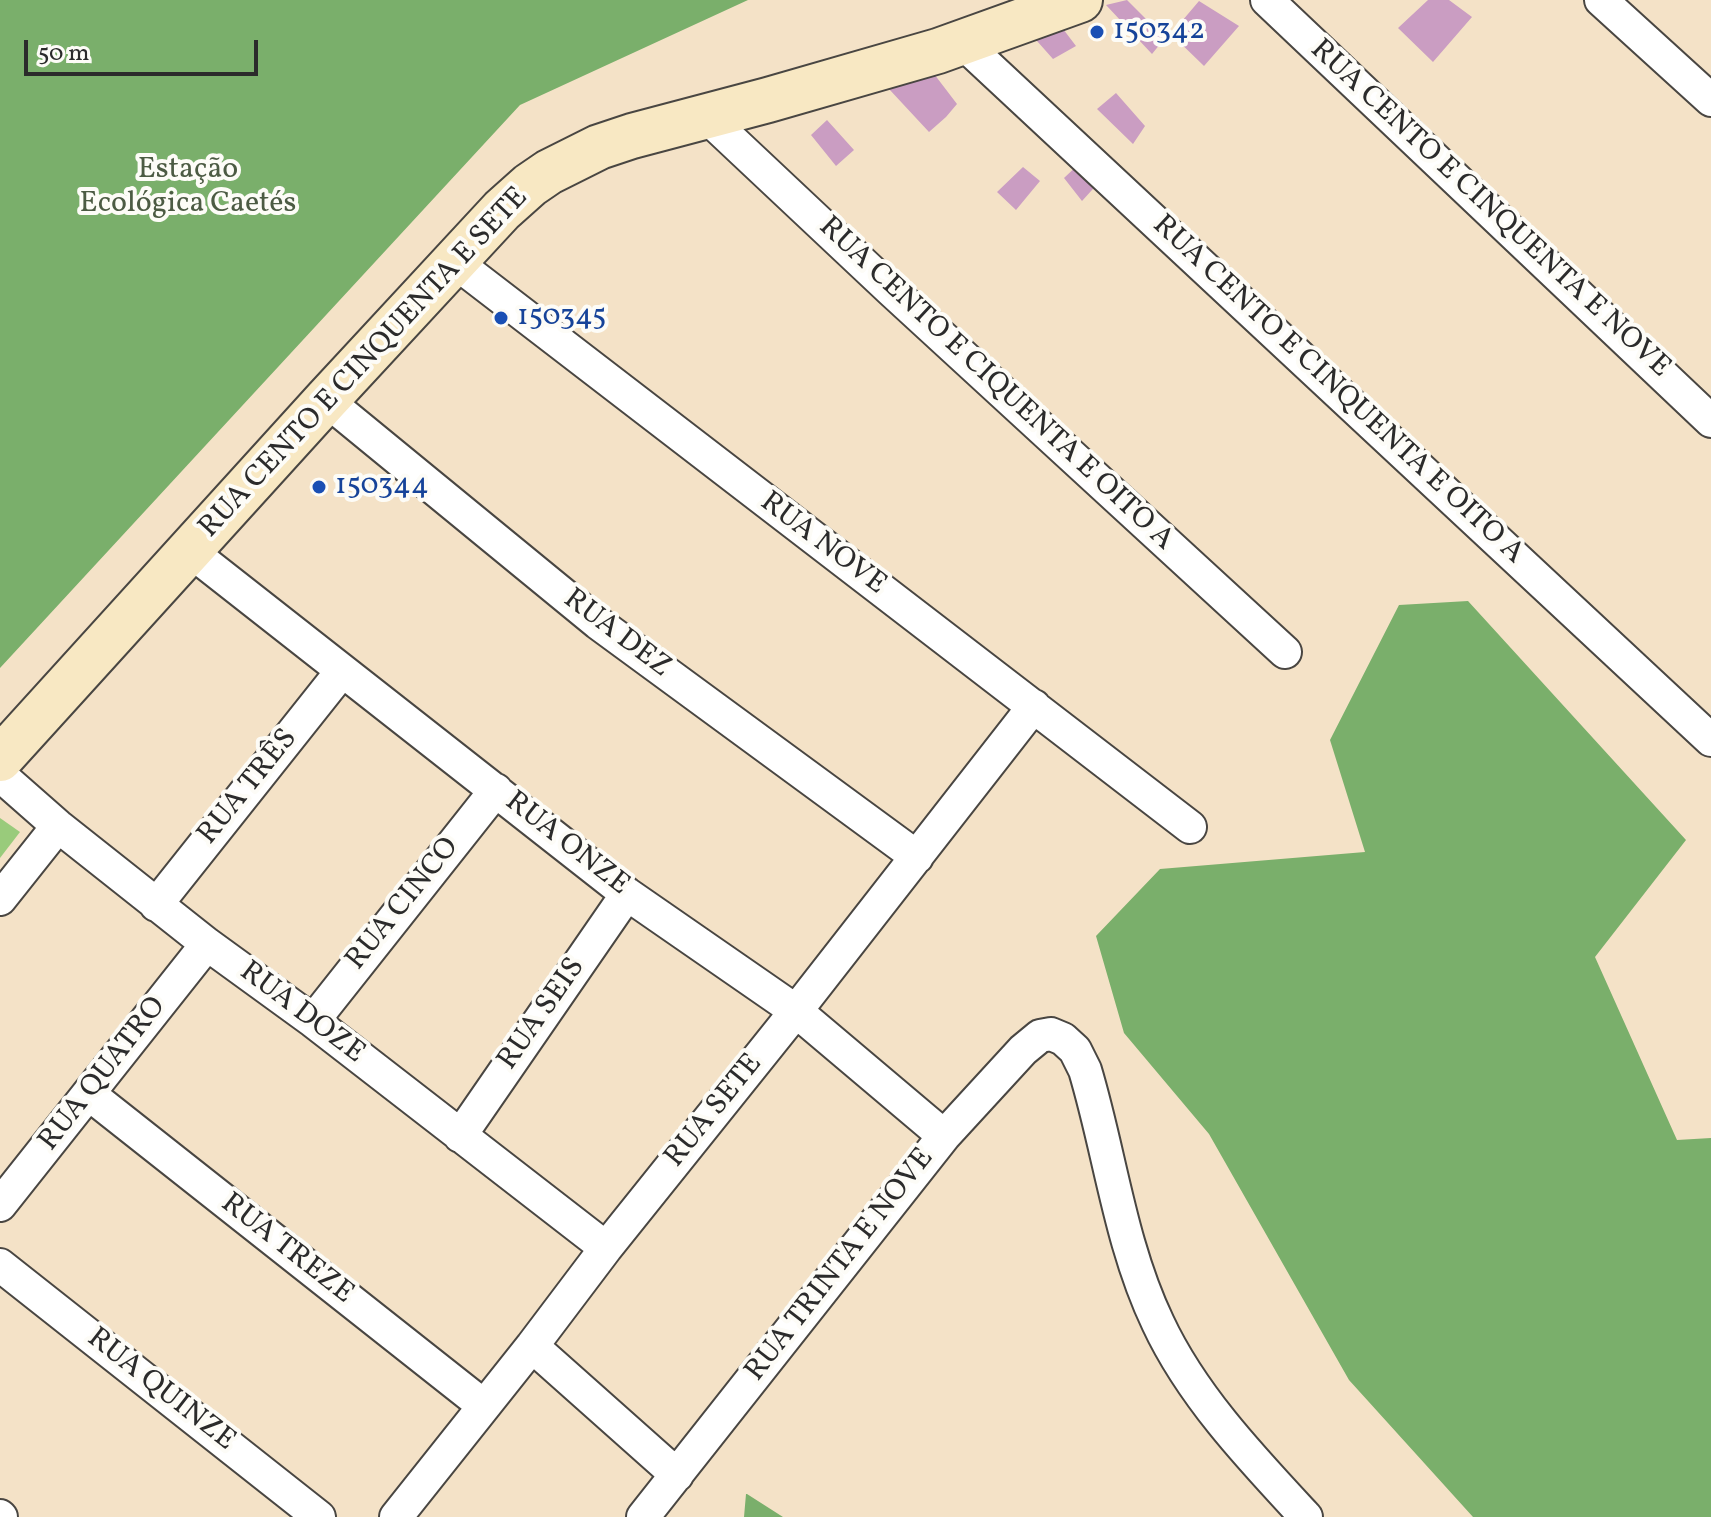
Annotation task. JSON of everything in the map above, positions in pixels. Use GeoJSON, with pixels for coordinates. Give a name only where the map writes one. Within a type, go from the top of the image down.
{"type":"FeatureCollection","features":[{"type":"Feature","properties":{"kind":"main road","name":"RUA CENTO E CINQUENTA E SETE"},"geometry":{"type":"LineString","coordinates":[[0,759],[326,400],[502,210],[530,185],[599,147],[822,85],[962,42],[1080,0]]}},
{"type":"Feature","properties":{"kind":"street","name":"RUA CENTO E CINQUENTA E NOVE"},"geometry":{"type":"LineString","coordinates":[[1267,0],[1711,421]]}},
{"type":"Feature","properties":{"kind":"street"},"geometry":{"type":"LineString","coordinates":[[1601,0],[1711,100]]}},
{"type":"Feature","properties":{"kind":"street","name":"RUA CENTO E CINQUENTA E OITO A"},"geometry":{"type":"LineString","coordinates":[[962,42],[1711,740]]}},
{"type":"Feature","properties":{"kind":"street","name":"RUA CENTO E CIQUENTA E OITO A"},"geometry":{"type":"LineString","coordinates":[[707,117],[1285,652]]}},
{"type":"Feature","properties":{"kind":"street","name":"RUA NOVE"},"geometry":{"type":"LineString","coordinates":[[455,262],[1190,827]]}},
{"type":"Feature","properties":{"kind":"street","name":"RUA DEZ"},"geometry":{"type":"LineString","coordinates":[[326,400],[598,623],[917,857]]}},
{"type":"Feature","properties":{"kind":"street","name":"RUA ONZE"},"geometry":{"type":"LineString","coordinates":[[190,551],[627,894],[796,1011],[944,1136]]}},
{"type":"Feature","properties":{"kind":"street","name":"RUA TRÊS"},"geometry":{"type":"LineString","coordinates":[[156,905],[342,671]]}},
{"type":"Feature","properties":{"kind":"street","name":"RUA SETE"},"geometry":{"type":"LineString","coordinates":[[396,1517],[1034,706]]}},
{"type":"Feature","properties":{"kind":"street","name":"RUA DOZE"},"geometry":{"type":"LineString","coordinates":[[0,775],[156,905],[313,1021],[606,1248]]}},
{"type":"Feature","properties":{"kind":"street","name":"RUA CINCO"},"geometry":{"type":"LineString","coordinates":[[313,1021],[496,790]]}},
{"type":"Feature","properties":{"kind":"street"},"geometry":{"type":"LineString","coordinates":[[0,899],[58,826]]}},
{"type":"Feature","properties":{"kind":"street","name":"RUA SEIS"},"geometry":{"type":"LineString","coordinates":[[460,1136],[627,894]]}},
{"type":"Feature","properties":{"kind":"street","name":"RUA QUATRO"},"geometry":{"type":"LineString","coordinates":[[0,1205],[207,944]]}},
{"type":"Feature","properties":{"kind":"street","name":"RUA TRINTA E NOVE"},"geometry":{"type":"LineString","coordinates":[[643,1517],[944,1136],[1023,1050],[1040,1036],[1054,1035],[1075,1050],[1085,1070],[1131,1251],[1158,1324],[1220,1421],[1306,1517]]}},
{"type":"Feature","properties":{"kind":"street","name":"RUA TREZE"},"geometry":{"type":"LineString","coordinates":[[89,1094],[484,1406]]}},
{"type":"Feature","properties":{"kind":"street","name":"RUA QUINZE"},"geometry":{"type":"LineString","coordinates":[[0,1265],[319,1517]]}},
{"type":"Feature","properties":{"kind":"street"},"geometry":{"type":"LineString","coordinates":[[532,1346],[677,1475]]}},
{"type":"Feature","properties":{"kind":"green space","name":"Estação Ecológica Caetés"},"geometry":{"type":"Polygon","coordinates":[[[0,0],[748,0],[520,105],[0,668],[0,0]]]}},
{"type":"Feature","properties":{"kind":"green space"},"geometry":{"type":"Polygon","coordinates":[[[1468,601],[1686,840],[1595,957],[1677,1140],[1711,1138],[1711,1517],[1473,1517],[1349,1380],[1209,1134],[1124,1033],[1096,936],[1160,869],[1365,852],[1330,740],[1399,605],[1468,601]]]}},
{"type":"Feature","properties":{"kind":"green space"},"geometry":{"type":"Polygon","coordinates":[[[0,818],[20,832],[0,858],[0,818]]]}},
{"type":"Feature","properties":{"kind":"green space"},"geometry":{"type":"Polygon","coordinates":[[[747,1494],[783,1517],[744,1517],[747,1494]]]}},
{"type":"Feature","properties":{"kind":"building"},"geometry":{"type":"Polygon","coordinates":[[[1127,0],[1165,38],[1152,54],[1106,5],[1127,0]]]}},
{"type":"Feature","properties":{"kind":"building"},"geometry":{"type":"Polygon","coordinates":[[[1428,0],[1449,0],[1472,17],[1433,62],[1398,28],[1428,0]]]}},
{"type":"Feature","properties":{"kind":"building"},"geometry":{"type":"Polygon","coordinates":[[[1199,1],[1239,26],[1204,66],[1171,34],[1199,1]]]}},
{"type":"Feature","properties":{"kind":"building"},"geometry":{"type":"Polygon","coordinates":[[[1057,21],[1076,46],[1053,59],[1029,32],[1057,21]]]}},
{"type":"Feature","properties":{"kind":"building"},"geometry":{"type":"Polygon","coordinates":[[[928,66],[957,104],[929,132],[889,89],[928,66]]]}},
{"type":"Feature","properties":{"kind":"building"},"geometry":{"type":"Polygon","coordinates":[[[1116,93],[1145,126],[1133,144],[1097,109],[1116,93]]]}},
{"type":"Feature","properties":{"kind":"building"},"geometry":{"type":"Polygon","coordinates":[[[827,120],[854,150],[836,166],[811,135],[827,120]]]}},
{"type":"Feature","properties":{"kind":"building"},"geometry":{"type":"Polygon","coordinates":[[[1081,162],[1102,179],[1082,201],[1064,178],[1081,162]]]}},
{"type":"Feature","properties":{"kind":"building"},"geometry":{"type":"Polygon","coordinates":[[[1023,167],[1040,181],[1016,210],[997,192],[1023,167]]]}},
{"type":"Feature","properties":{"kind":"place","name":"150342"},"geometry":{"type":"Point","coordinates":[1097,32]}},
{"type":"Feature","properties":{"kind":"place","name":"150345"},"geometry":{"type":"Point","coordinates":[501,318]}},
{"type":"Feature","properties":{"kind":"place","name":"150344"},"geometry":{"type":"Point","coordinates":[319,487]}}]}
